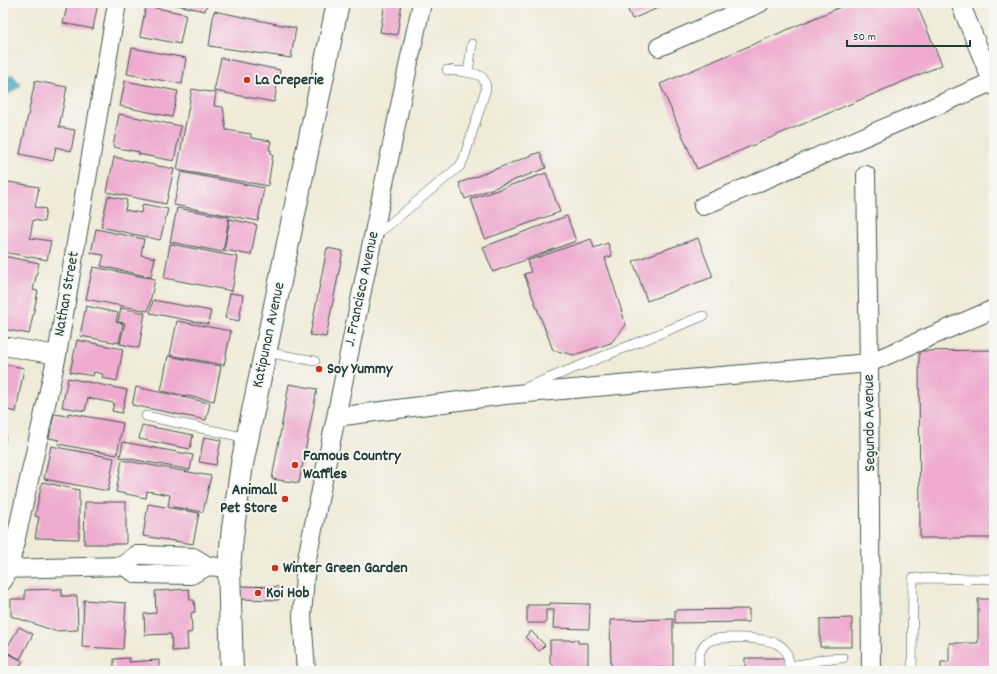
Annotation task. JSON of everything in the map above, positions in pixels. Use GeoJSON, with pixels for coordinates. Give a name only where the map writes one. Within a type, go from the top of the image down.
{"type":"FeatureCollection","features":[{"type":"Feature","properties":{"kind":"street","name":"Nathan Street"},"geometry":{"type":"LineString","coordinates":[[5,573],[57,355],[117,3]]}},
{"type":"Feature","properties":{"kind":"street","name":"Katipunan Avenue"},"geometry":{"type":"LineString","coordinates":[[232,671],[218,567],[233,528],[247,438],[338,3]]}},
{"type":"Feature","properties":{"kind":"street","name":"J. Francisco Avenue"},"geometry":{"type":"LineString","coordinates":[[306,671],[302,616],[306,564],[372,238],[422,3]]}},
{"type":"Feature","properties":{"kind":"street"},"geometry":{"type":"LineString","coordinates":[[659,47],[760,3]]}},
{"type":"Feature","properties":{"kind":"street"},"geometry":{"type":"LineString","coordinates":[[703,206],[993,83],[960,3]]}},
{"type":"Feature","properties":{"kind":"street","name":"Segundo Avenue"},"geometry":{"type":"LineString","coordinates":[[866,175],[870,363],[871,671]]}},
{"type":"Feature","properties":{"kind":"street"},"geometry":{"type":"LineString","coordinates":[[336,417],[505,395],[870,363],[994,309]]}},
{"type":"Feature","properties":{"kind":"street"},"geometry":{"type":"LineString","coordinates":[[3,346],[57,355]]}},
{"type":"Feature","properties":{"kind":"street"},"geometry":{"type":"LineString","coordinates":[[5,573],[123,566],[136,555],[191,575],[218,567]]}},
{"type":"Feature","properties":{"kind":"lane"},"geometry":{"type":"LineString","coordinates":[[468,73],[472,44]]}},
{"type":"Feature","properties":{"kind":"lane"},"geometry":{"type":"LineString","coordinates":[[372,238],[460,166],[464,158],[486,89],[485,83],[482,77],[448,70]]}},
{"type":"Feature","properties":{"kind":"lane"},"geometry":{"type":"LineString","coordinates":[[505,395],[704,316]]}},
{"type":"Feature","properties":{"kind":"lane"},"geometry":{"type":"LineString","coordinates":[[265,352],[314,361]]}},
{"type":"Feature","properties":{"kind":"lane"},"geometry":{"type":"LineString","coordinates":[[146,416],[247,438]]}},
{"type":"Feature","properties":{"kind":"lane"},"geometry":{"type":"LineString","coordinates":[[912,671],[913,578],[994,579]]}},
{"type":"Feature","properties":{"kind":"lane"},"geometry":{"type":"LineString","coordinates":[[699,671],[699,655],[703,646],[707,642],[719,638],[754,639],[774,643],[784,649],[787,653],[789,669],[809,667],[824,659],[843,658]]}},
{"type":"Feature","properties":{"kind":"water"},"geometry":{"type":"Polygon","coordinates":[[[12,74],[21,85],[3,98],[3,81],[12,74]]]}},
{"type":"Feature","properties":{"kind":"building"},"geometry":{"type":"Polygon","coordinates":[[[68,3],[98,3],[93,29],[63,23],[68,3]]]}},
{"type":"Feature","properties":{"kind":"building"},"geometry":{"type":"Polygon","coordinates":[[[167,3],[207,3],[205,11],[167,3]]]}},
{"type":"Feature","properties":{"kind":"building"},"geometry":{"type":"Polygon","coordinates":[[[385,3],[402,3],[397,35],[380,32],[385,3]]]}},
{"type":"Feature","properties":{"kind":"building"},"geometry":{"type":"Polygon","coordinates":[[[625,3],[670,3],[632,19],[625,3]]]}},
{"type":"Feature","properties":{"kind":"building"},"geometry":{"type":"Polygon","coordinates":[[[850,3],[916,3],[942,65],[697,169],[660,84],[850,3]]]}},
{"type":"Feature","properties":{"kind":"building"},"geometry":{"type":"Polygon","coordinates":[[[146,6],[186,14],[180,44],[140,36],[146,6]]]}},
{"type":"Feature","properties":{"kind":"building"},"geometry":{"type":"Polygon","coordinates":[[[214,11],[296,28],[291,58],[209,46],[214,11]]]}},
{"type":"Feature","properties":{"kind":"building"},"geometry":{"type":"Polygon","coordinates":[[[132,48],[186,58],[182,84],[127,74],[132,48]]]}},
{"type":"Feature","properties":{"kind":"building","name":"La Creperie"},"geometry":{"type":"Polygon","coordinates":[[[221,58],[280,70],[274,102],[214,91],[221,58]]]}},
{"type":"Feature","properties":{"kind":"building"},"geometry":{"type":"Polygon","coordinates":[[[35,81],[67,87],[59,127],[75,130],[71,151],[56,147],[53,161],[20,154],[35,81]]]}},
{"type":"Feature","properties":{"kind":"building"},"geometry":{"type":"Polygon","coordinates":[[[125,81],[178,91],[172,117],[120,106],[125,81]]]}},
{"type":"Feature","properties":{"kind":"building"},"geometry":{"type":"Polygon","coordinates":[[[192,89],[216,93],[214,106],[223,107],[226,130],[251,134],[251,138],[271,141],[269,150],[271,150],[271,154],[273,154],[268,186],[177,170],[192,89]]]}},
{"type":"Feature","properties":{"kind":"building"},"geometry":{"type":"Polygon","coordinates":[[[119,114],[181,126],[174,161],[138,154],[139,152],[113,147],[119,114]]]}},
{"type":"Feature","properties":{"kind":"building"},"geometry":{"type":"Polygon","coordinates":[[[540,152],[546,168],[465,199],[459,183],[540,152]]]}},
{"type":"Feature","properties":{"kind":"building"},"geometry":{"type":"Polygon","coordinates":[[[114,157],[174,169],[166,204],[107,192],[114,157]]]}},
{"type":"Feature","properties":{"kind":"building"},"geometry":{"type":"Polygon","coordinates":[[[181,172],[264,188],[258,221],[174,205],[181,172]]]}},
{"type":"Feature","properties":{"kind":"building"},"geometry":{"type":"Polygon","coordinates":[[[546,173],[560,212],[485,239],[471,199],[546,173]]]}},
{"type":"Feature","properties":{"kind":"building"},"geometry":{"type":"Polygon","coordinates":[[[3,181],[39,187],[35,207],[46,209],[44,222],[33,220],[30,238],[51,241],[47,260],[3,252],[3,181]]]}},
{"type":"Feature","properties":{"kind":"building"},"geometry":{"type":"Polygon","coordinates":[[[108,196],[127,200],[125,210],[141,213],[143,204],[168,209],[160,240],[101,227],[108,196]]]}},
{"type":"Feature","properties":{"kind":"building"},"geometry":{"type":"Polygon","coordinates":[[[177,208],[229,217],[223,252],[170,242],[177,208]]]}},
{"type":"Feature","properties":{"kind":"building"},"geometry":{"type":"Polygon","coordinates":[[[567,216],[576,241],[493,272],[483,247],[567,216]]]}},
{"type":"Feature","properties":{"kind":"building"},"geometry":{"type":"Polygon","coordinates":[[[230,219],[257,225],[251,255],[224,250],[230,219]]]}},
{"type":"Feature","properties":{"kind":"building"},"geometry":{"type":"Polygon","coordinates":[[[96,229],[144,239],[141,255],[155,258],[151,277],[101,266],[104,255],[91,253],[96,229]]]}},
{"type":"Feature","properties":{"kind":"building"},"geometry":{"type":"Polygon","coordinates":[[[698,238],[713,277],[647,301],[633,261],[698,238]]]}},
{"type":"Feature","properties":{"kind":"building"},"geometry":{"type":"Polygon","coordinates":[[[591,239],[594,248],[608,243],[612,256],[605,258],[626,325],[611,343],[574,355],[553,350],[524,274],[531,272],[527,261],[591,239]]]}},
{"type":"Feature","properties":{"kind":"building"},"geometry":{"type":"Polygon","coordinates":[[[170,244],[238,257],[232,291],[164,278],[170,244]]]}},
{"type":"Feature","properties":{"kind":"building"},"geometry":{"type":"Polygon","coordinates":[[[327,248],[343,251],[326,337],[310,335],[327,248]]]}},
{"type":"Feature","properties":{"kind":"building"},"geometry":{"type":"Polygon","coordinates":[[[3,256],[39,263],[33,290],[38,291],[29,334],[3,329],[3,256]]]}},
{"type":"Feature","properties":{"kind":"building"},"geometry":{"type":"Polygon","coordinates":[[[93,267],[155,279],[148,311],[86,299],[93,267]]]}},
{"type":"Feature","properties":{"kind":"building"},"geometry":{"type":"Polygon","coordinates":[[[230,293],[243,295],[239,321],[225,318],[230,293]]]}},
{"type":"Feature","properties":{"kind":"building"},"geometry":{"type":"Polygon","coordinates":[[[153,300],[211,311],[208,324],[150,313],[153,300]]]}},
{"type":"Feature","properties":{"kind":"building"},"geometry":{"type":"Polygon","coordinates":[[[86,306],[118,313],[116,322],[123,324],[119,343],[80,336],[86,306]]]}},
{"type":"Feature","properties":{"kind":"building"},"geometry":{"type":"Polygon","coordinates":[[[121,308],[145,313],[139,348],[120,344],[125,323],[118,322],[121,308]]]}},
{"type":"Feature","properties":{"kind":"building"},"geometry":{"type":"Polygon","coordinates":[[[177,321],[231,331],[224,365],[170,355],[177,321]]]}},
{"type":"Feature","properties":{"kind":"building"},"geometry":{"type":"Polygon","coordinates":[[[77,340],[123,349],[117,381],[102,378],[103,374],[94,372],[93,376],[70,372],[77,340]]]}},
{"type":"Feature","properties":{"kind":"building"},"geometry":{"type":"Polygon","coordinates":[[[994,350],[994,538],[920,538],[919,351],[994,350]]]}},
{"type":"Feature","properties":{"kind":"building"},"geometry":{"type":"Polygon","coordinates":[[[168,356],[221,366],[214,401],[161,391],[168,356]]]}},
{"type":"Feature","properties":{"kind":"building"},"geometry":{"type":"Polygon","coordinates":[[[3,364],[24,368],[16,412],[3,409],[3,364]]]}},
{"type":"Feature","properties":{"kind":"building"},"geometry":{"type":"Polygon","coordinates":[[[68,378],[127,390],[122,413],[112,411],[114,403],[88,398],[85,411],[62,407],[68,378]]]}},
{"type":"Feature","properties":{"kind":"building"},"geometry":{"type":"Polygon","coordinates":[[[289,384],[317,389],[299,483],[272,479],[289,384]]]}},
{"type":"Feature","properties":{"kind":"building"},"geometry":{"type":"Polygon","coordinates":[[[136,387],[210,403],[206,420],[132,405],[136,387]]]}},
{"type":"Feature","properties":{"kind":"building"},"geometry":{"type":"Polygon","coordinates":[[[68,413],[123,423],[117,455],[58,444],[59,440],[49,438],[54,414],[68,416],[68,413]]]}},
{"type":"Feature","properties":{"kind":"building"},"geometry":{"type":"Polygon","coordinates":[[[142,425],[193,435],[190,449],[139,439],[142,425]]]}},
{"type":"Feature","properties":{"kind":"building"},"geometry":{"type":"Polygon","coordinates":[[[3,433],[6,434],[4,448],[3,448],[3,433]]]}},
{"type":"Feature","properties":{"kind":"building"},"geometry":{"type":"Polygon","coordinates":[[[204,437],[221,440],[216,465],[199,462],[204,437]]]}},
{"type":"Feature","properties":{"kind":"building"},"geometry":{"type":"Polygon","coordinates":[[[123,442],[193,455],[190,470],[120,457],[123,442]]]}},
{"type":"Feature","properties":{"kind":"building"},"geometry":{"type":"Polygon","coordinates":[[[51,446],[114,458],[108,491],[44,479],[51,446]]]}},
{"type":"Feature","properties":{"kind":"building"},"geometry":{"type":"Polygon","coordinates":[[[122,460],[211,476],[203,512],[168,506],[170,495],[147,491],[146,498],[116,492],[122,460]]]}},
{"type":"Feature","properties":{"kind":"building"},"geometry":{"type":"Polygon","coordinates":[[[42,482],[79,490],[79,539],[35,538],[39,517],[35,516],[42,482]]]}},
{"type":"Feature","properties":{"kind":"building"},"geometry":{"type":"Polygon","coordinates":[[[85,502],[126,502],[126,544],[84,544],[85,502]]]}},
{"type":"Feature","properties":{"kind":"building"},"geometry":{"type":"Polygon","coordinates":[[[148,504],[199,513],[193,544],[143,536],[148,504]]]}},
{"type":"Feature","properties":{"kind":"building","name":"Koi Hob"},"geometry":{"type":"Polygon","coordinates":[[[238,586],[279,587],[278,600],[238,599],[238,586]]]}},
{"type":"Feature","properties":{"kind":"building"},"geometry":{"type":"Polygon","coordinates":[[[62,589],[62,596],[77,596],[78,630],[55,631],[11,616],[11,599],[25,599],[25,590],[62,589]]]}},
{"type":"Feature","properties":{"kind":"building"},"geometry":{"type":"Polygon","coordinates":[[[189,589],[190,600],[194,600],[195,612],[191,613],[192,632],[187,633],[188,650],[172,651],[171,634],[145,635],[144,614],[156,613],[155,591],[189,589]]]}},
{"type":"Feature","properties":{"kind":"building"},"geometry":{"type":"Polygon","coordinates":[[[978,599],[994,599],[994,670],[941,671],[941,662],[949,662],[949,643],[978,643],[978,599]]]}},
{"type":"Feature","properties":{"kind":"building"},"geometry":{"type":"Polygon","coordinates":[[[84,600],[126,603],[123,649],[82,647],[84,600]]]}},
{"type":"Feature","properties":{"kind":"building"},"geometry":{"type":"Polygon","coordinates":[[[550,603],[590,604],[589,629],[553,628],[554,610],[546,610],[546,623],[527,623],[527,605],[550,605],[550,603]]]}},
{"type":"Feature","properties":{"kind":"building"},"geometry":{"type":"Polygon","coordinates":[[[749,609],[749,622],[675,623],[675,610],[749,609]]]}},
{"type":"Feature","properties":{"kind":"building"},"geometry":{"type":"Polygon","coordinates":[[[852,618],[852,647],[820,647],[820,619],[852,618]]]}},
{"type":"Feature","properties":{"kind":"building"},"geometry":{"type":"Polygon","coordinates":[[[673,619],[673,668],[611,669],[610,620],[673,619]]]}},
{"type":"Feature","properties":{"kind":"building"},"geometry":{"type":"Polygon","coordinates":[[[19,627],[33,634],[20,659],[5,651],[19,627]]]}},
{"type":"Feature","properties":{"kind":"building"},"geometry":{"type":"Polygon","coordinates":[[[531,631],[545,645],[539,651],[525,637],[531,631]]]}},
{"type":"Feature","properties":{"kind":"building"},"geometry":{"type":"Polygon","coordinates":[[[550,640],[578,640],[578,643],[588,643],[588,671],[558,670],[550,662],[550,640]]]}},
{"type":"Feature","properties":{"kind":"building"},"geometry":{"type":"Polygon","coordinates":[[[5,652],[23,661],[17,671],[3,671],[3,654],[5,652]]]}},
{"type":"Feature","properties":{"kind":"building"},"geometry":{"type":"Polygon","coordinates":[[[129,658],[129,662],[159,660],[159,671],[114,671],[114,659],[129,658]]]}},
{"type":"Feature","properties":{"kind":"building"},"geometry":{"type":"Polygon","coordinates":[[[745,658],[785,658],[785,671],[727,671],[727,667],[745,667],[745,658]]]}},
{"type":"Feature","properties":{"kind":"place","name":"La Creperie"},"geometry":{"type":"Point","coordinates":[247,80]}},
{"type":"Feature","properties":{"kind":"place","name":"Soy Yummy"},"geometry":{"type":"Point","coordinates":[319,369]}},
{"type":"Feature","properties":{"kind":"place","name":"Famous Country Waffles"},"geometry":{"type":"Point","coordinates":[295,465]}},
{"type":"Feature","properties":{"kind":"place","name":"Animall Pet Store"},"geometry":{"type":"Point","coordinates":[285,499]}},
{"type":"Feature","properties":{"kind":"place","name":"Winter Green Garden"},"geometry":{"type":"Point","coordinates":[275,568]}},
{"type":"Feature","properties":{"kind":"place","name":"Koi Hob"},"geometry":{"type":"Point","coordinates":[258,593]}}]}
